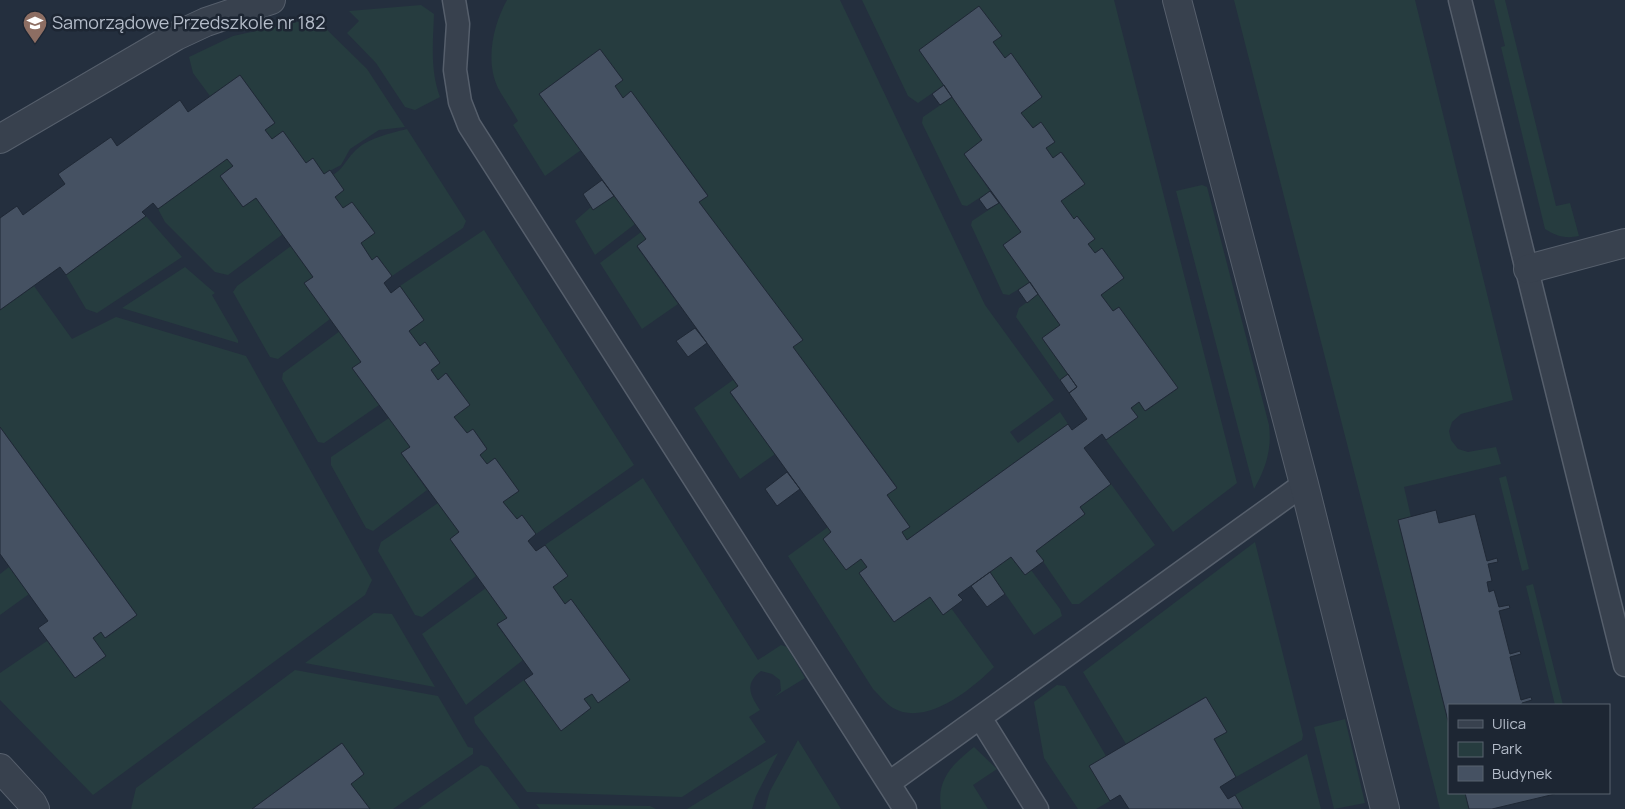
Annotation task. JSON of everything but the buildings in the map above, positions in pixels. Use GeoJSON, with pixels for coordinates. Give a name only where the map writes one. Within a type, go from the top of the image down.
{"type":"FeatureCollection","features":[{"type":"Feature","properties":{"kind":"street"},"geometry":{"type":"LineString","coordinates":[[0,139],[176,36],[206,22],[272,0]]}},
{"type":"Feature","properties":{"kind":"street"},"geometry":{"type":"LineString","coordinates":[[1178,0],[1304,484],[1386,809]]}},
{"type":"Feature","properties":{"kind":"street"},"geometry":{"type":"LineString","coordinates":[[1528,269],[1625,243]]}},
{"type":"Feature","properties":{"kind":"street"},"geometry":{"type":"LineString","coordinates":[[0,768],[36,807]]}},
{"type":"Feature","properties":{"kind":"lane"},"geometry":{"type":"LineString","coordinates":[[454,0],[458,24],[455,70],[460,102],[469,125],[905,809]]}},
{"type":"Feature","properties":{"kind":"lane"},"geometry":{"type":"LineString","coordinates":[[1460,0],[1625,665]]}},
{"type":"Feature","properties":{"kind":"lane"},"geometry":{"type":"LineString","coordinates":[[889,783],[981,719],[1304,484]]}},
{"type":"Feature","properties":{"kind":"lane"},"geometry":{"type":"LineString","coordinates":[[981,719],[1037,809]]}},
{"type":"Feature","properties":{"kind":"green space"},"geometry":{"type":"Polygon","coordinates":[[[507,0],[840,0],[985,305],[1054,400],[1010,432],[1018,443],[1060,412],[1068,424],[907,540],[902,532],[909,527],[887,495],[897,487],[793,347],[699,202],[708,195],[631,92],[623,98],[615,86],[623,80],[600,49],[539,94],[581,150],[545,176],[513,125],[518,121],[498,88],[494,77],[491,55],[492,43],[498,20],[507,0]]]}},
{"type":"Feature","properties":{"kind":"green space"},"geometry":{"type":"Polygon","coordinates":[[[862,0],[1114,0],[1237,483],[1173,532],[1106,440],[1138,417],[1131,408],[1139,402],[1146,411],[1177,389],[1119,307],[1113,311],[1101,295],[1123,278],[1102,248],[1095,253],[1088,244],[1095,239],[1078,217],[1074,219],[1061,201],[1084,184],[1062,152],[1053,158],[1046,148],[1055,142],[1040,123],[1033,128],[1021,113],[1042,97],[1011,54],[1005,58],[993,42],[919,50],[944,85],[918,103],[908,96],[862,0]]]}},
{"type":"Feature","properties":{"kind":"green space"},"geometry":{"type":"Polygon","coordinates":[[[1234,0],[1415,0],[1513,400],[1461,414],[1452,422],[1449,431],[1451,440],[1458,449],[1468,452],[1496,447],[1501,464],[1404,487],[1411,517],[1398,520],[1448,721],[1448,794],[1465,794],[1469,809],[1440,809],[1234,0]]]}},
{"type":"Feature","properties":{"kind":"green space"},"geometry":{"type":"Polygon","coordinates":[[[1494,0],[1505,0],[1556,206],[1570,203],[1579,236],[1561,236],[1545,229],[1501,47],[1505,46],[1494,0]]]}},
{"type":"Feature","properties":{"kind":"green space"},"geometry":{"type":"Polygon","coordinates":[[[421,5],[434,14],[433,67],[440,97],[415,110],[405,107],[376,63],[347,33],[359,21],[349,11],[421,5]]]}},
{"type":"Feature","properties":{"kind":"green space"},"geometry":{"type":"Polygon","coordinates":[[[315,18],[367,69],[405,127],[379,130],[350,149],[341,165],[324,174],[313,158],[306,163],[283,131],[272,139],[265,130],[275,123],[240,75],[210,96],[193,73],[189,57],[233,36],[315,18]]]}},
{"type":"Feature","properties":{"kind":"green space"},"geometry":{"type":"Polygon","coordinates":[[[952,97],[982,140],[964,154],[990,191],[967,206],[962,205],[922,123],[923,117],[952,97]]]}},
{"type":"Feature","properties":{"kind":"green space"},"geometry":{"type":"Polygon","coordinates":[[[407,129],[466,221],[463,228],[392,276],[378,257],[372,260],[362,245],[335,197],[344,190],[333,175],[365,143],[378,137],[407,129]]]}},
{"type":"Feature","properties":{"kind":"green space"},"geometry":{"type":"Polygon","coordinates":[[[227,159],[233,166],[220,176],[243,207],[256,198],[283,234],[228,275],[215,272],[165,222],[158,209],[227,159]]]}},
{"type":"Feature","properties":{"kind":"green space"},"geometry":{"type":"Polygon","coordinates":[[[1202,185],[1207,187],[1269,425],[1269,450],[1262,474],[1254,489],[1176,191],[1202,185]]]}},
{"type":"Feature","properties":{"kind":"green space"},"geometry":{"type":"Polygon","coordinates":[[[614,196],[635,224],[595,255],[575,221],[591,207],[593,210],[614,196]]]}},
{"type":"Feature","properties":{"kind":"green space"},"geometry":{"type":"Polygon","coordinates":[[[999,203],[1021,232],[1003,245],[1030,282],[1009,295],[1003,294],[971,225],[972,221],[999,203]]]}},
{"type":"Feature","properties":{"kind":"green space"},"geometry":{"type":"Polygon","coordinates":[[[146,216],[182,257],[97,313],[86,309],[66,275],[146,216]]]}},
{"type":"Feature","properties":{"kind":"green space"},"geometry":{"type":"Polygon","coordinates":[[[484,230],[634,465],[536,534],[522,515],[517,519],[503,502],[487,464],[480,455],[487,448],[473,429],[467,433],[454,417],[469,405],[447,373],[438,380],[431,370],[440,363],[425,342],[420,346],[409,331],[424,320],[400,286],[484,230]]]}},
{"type":"Feature","properties":{"kind":"green space"},"geometry":{"type":"Polygon","coordinates":[[[641,232],[646,239],[637,247],[678,304],[642,329],[600,263],[641,232]]]}},
{"type":"Feature","properties":{"kind":"green space"},"geometry":{"type":"Polygon","coordinates":[[[291,246],[313,277],[305,283],[330,319],[278,359],[270,357],[233,292],[237,286],[291,246]]]}},
{"type":"Feature","properties":{"kind":"green space"},"geometry":{"type":"Polygon","coordinates":[[[185,267],[215,293],[212,295],[238,343],[122,308],[185,267]]]}},
{"type":"Feature","properties":{"kind":"green space"},"geometry":{"type":"Polygon","coordinates":[[[34,286],[72,339],[116,317],[246,356],[372,580],[365,595],[93,795],[0,700],[0,673],[47,641],[75,678],[106,656],[93,638],[101,632],[106,638],[137,615],[0,427],[0,310],[34,286]]]}},
{"type":"Feature","properties":{"kind":"green space"},"geometry":{"type":"Polygon","coordinates":[[[1038,294],[1060,325],[1042,338],[1068,374],[1060,380],[1016,317],[1019,308],[1038,294]]]}},
{"type":"Feature","properties":{"kind":"green space"},"geometry":{"type":"Polygon","coordinates":[[[340,331],[361,362],[352,368],[379,405],[324,443],[318,442],[282,379],[283,373],[340,331]]]}},
{"type":"Feature","properties":{"kind":"green space"},"geometry":{"type":"Polygon","coordinates":[[[733,380],[738,386],[730,393],[775,454],[740,479],[694,408],[733,380]]]}},
{"type":"Feature","properties":{"kind":"green space"},"geometry":{"type":"Polygon","coordinates":[[[389,418],[410,447],[401,453],[427,490],[373,531],[366,528],[331,465],[331,457],[389,418]]]}},
{"type":"Feature","properties":{"kind":"green space"},"geometry":{"type":"Polygon","coordinates":[[[1506,476],[1529,569],[1522,571],[1499,478],[1506,476]]]}},
{"type":"Feature","properties":{"kind":"green space"},"geometry":{"type":"Polygon","coordinates":[[[643,478],[758,660],[781,645],[787,647],[805,678],[774,697],[781,691],[780,680],[772,674],[761,671],[752,680],[750,690],[760,710],[749,717],[766,742],[682,797],[527,792],[475,723],[474,717],[524,680],[561,730],[591,708],[584,699],[592,694],[630,680],[571,599],[565,604],[553,587],[567,576],[545,545],[643,478]]]}},
{"type":"Feature","properties":{"kind":"green space"},"geometry":{"type":"Polygon","coordinates":[[[1111,484],[1155,545],[1079,604],[1072,604],[1036,551],[1085,514],[1080,507],[1111,484]]]}},
{"type":"Feature","properties":{"kind":"green space"},"geometry":{"type":"Polygon","coordinates":[[[438,503],[459,532],[450,539],[476,576],[422,617],[415,615],[378,551],[381,542],[438,503]]]}},
{"type":"Feature","properties":{"kind":"green space"},"geometry":{"type":"Polygon","coordinates":[[[828,527],[831,532],[823,539],[861,559],[867,567],[859,573],[894,622],[930,597],[943,615],[951,608],[994,667],[961,695],[934,709],[920,713],[906,713],[887,704],[873,689],[788,556],[828,527]]]}},
{"type":"Feature","properties":{"kind":"green space"},"geometry":{"type":"Polygon","coordinates":[[[1255,542],[1303,735],[1302,740],[1236,777],[1214,739],[1226,731],[1205,697],[1126,744],[1083,672],[1255,542]]]}},
{"type":"Feature","properties":{"kind":"green space"},"geometry":{"type":"Polygon","coordinates":[[[1011,557],[1025,575],[1031,570],[1060,609],[1062,616],[1034,635],[990,572],[1011,557]]]}},
{"type":"Feature","properties":{"kind":"green space"},"geometry":{"type":"Polygon","coordinates":[[[9,567],[29,594],[0,615],[0,574],[9,567]]]}},
{"type":"Feature","properties":{"kind":"green space"},"geometry":{"type":"Polygon","coordinates":[[[1533,584],[1563,704],[1555,704],[1526,586],[1533,584]]]}},
{"type":"Feature","properties":{"kind":"green space"},"geometry":{"type":"Polygon","coordinates":[[[486,588],[507,618],[497,625],[523,660],[466,705],[422,634],[486,588]]]}},
{"type":"Feature","properties":{"kind":"green space"},"geometry":{"type":"Polygon","coordinates":[[[374,613],[392,614],[435,687],[305,663],[374,613]]]}},
{"type":"Feature","properties":{"kind":"green space"},"geometry":{"type":"Polygon","coordinates":[[[295,670],[438,696],[468,747],[473,748],[473,754],[393,809],[370,809],[351,784],[364,774],[341,743],[252,809],[131,809],[136,788],[295,670]]]}},
{"type":"Feature","properties":{"kind":"green space"},"geometry":{"type":"Polygon","coordinates":[[[1057,685],[1065,686],[1106,756],[1110,801],[1096,809],[1078,809],[1044,758],[1034,702],[1057,685]]]}},
{"type":"Feature","properties":{"kind":"green space"},"geometry":{"type":"Polygon","coordinates":[[[1345,719],[1365,803],[1334,809],[1314,727],[1345,719]]]}},
{"type":"Feature","properties":{"kind":"green space"},"geometry":{"type":"Polygon","coordinates":[[[798,740],[841,809],[765,809],[770,791],[798,740]]]}},
{"type":"Feature","properties":{"kind":"green space"},"geometry":{"type":"Polygon","coordinates":[[[974,747],[997,769],[973,785],[988,809],[941,809],[941,789],[948,773],[974,747]]]}},
{"type":"Feature","properties":{"kind":"green space"},"geometry":{"type":"Polygon","coordinates":[[[778,753],[756,796],[752,809],[687,809],[778,753]]]}},
{"type":"Feature","properties":{"kind":"green space"},"geometry":{"type":"Polygon","coordinates":[[[1307,754],[1321,809],[1243,809],[1235,795],[1307,754]]]}},
{"type":"Feature","properties":{"kind":"green space"},"geometry":{"type":"Polygon","coordinates":[[[481,765],[488,767],[520,809],[418,809],[481,765]]]}},
{"type":"Feature","properties":{"kind":"green space"},"geometry":{"type":"Polygon","coordinates":[[[536,804],[650,806],[656,809],[540,809],[536,804]]]}},
{"type":"Feature","properties":{"kind":"place","name":"Samorządowe Przedszkole nr 182"},"geometry":{"type":"Point","coordinates":[35,44]}}]}
